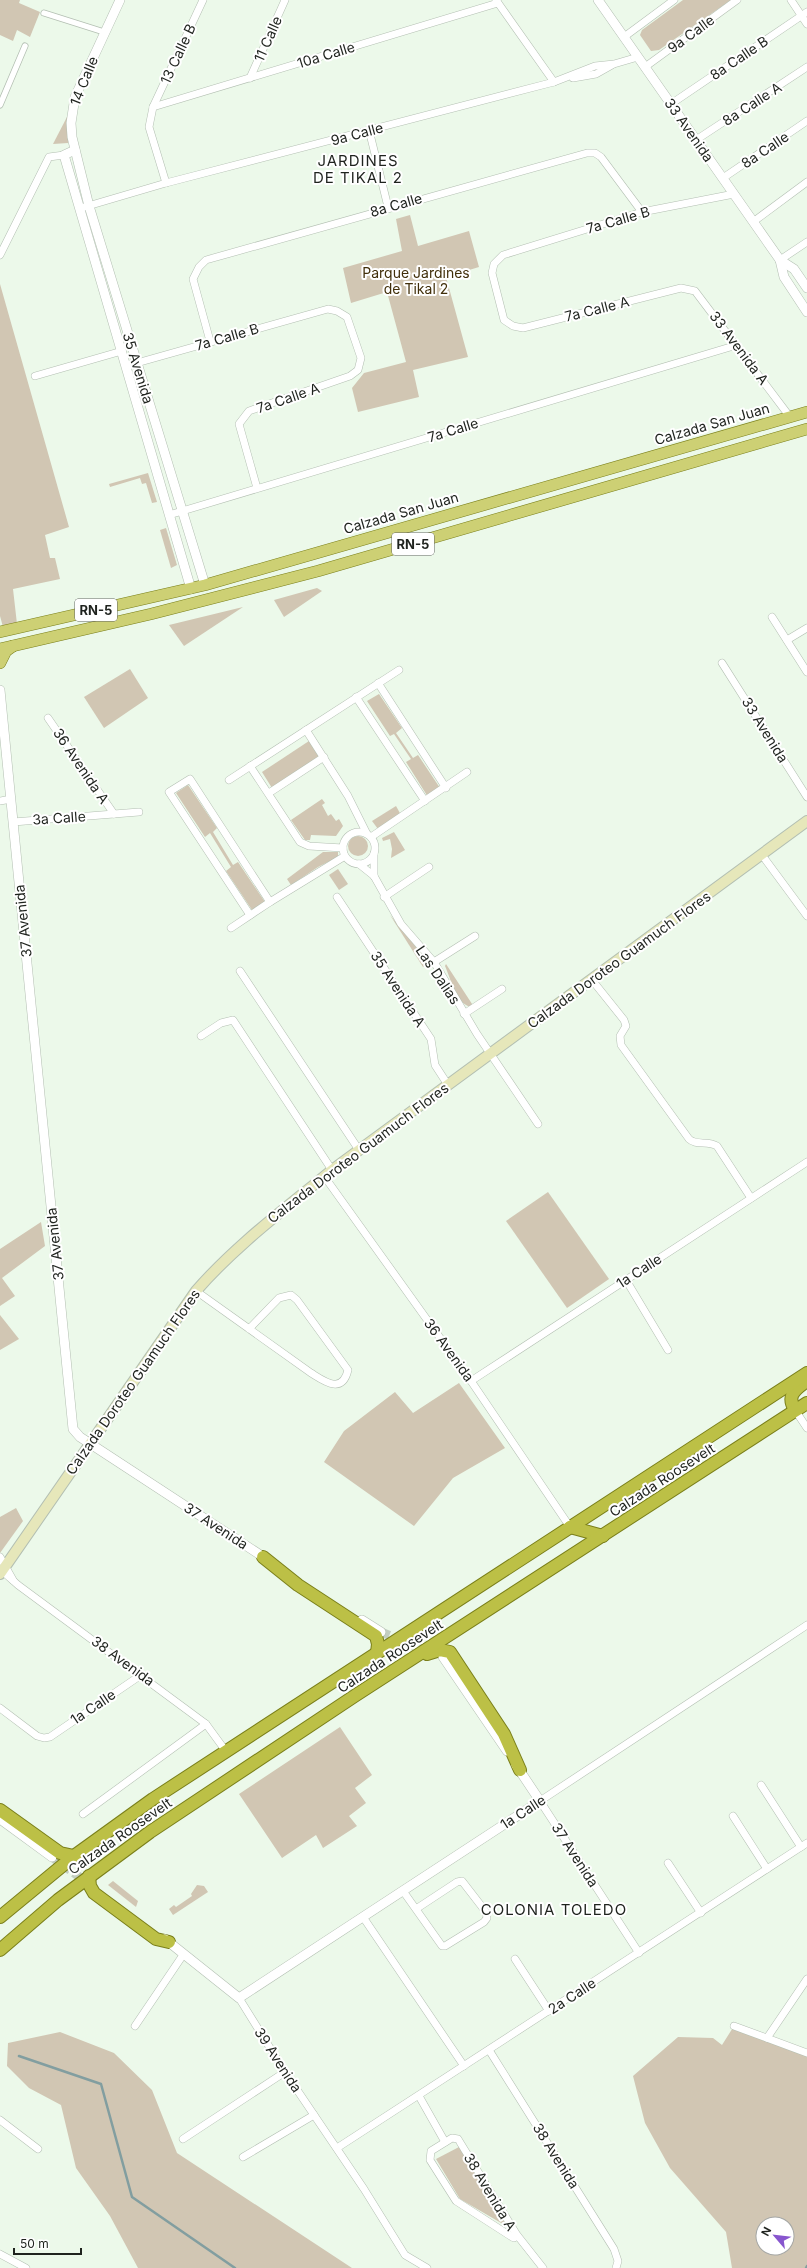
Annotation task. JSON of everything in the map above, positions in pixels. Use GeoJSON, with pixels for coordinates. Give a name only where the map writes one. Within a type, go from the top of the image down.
{"type":"FeatureCollection","features":[{"type":"Feature","properties":{"kind":"highway","name":"Calzada Roosevelt"},"geometry":{"type":"LineString","coordinates":[[0,1917],[74,1856],[225,1750],[377,1653],[807,1373]]}},
{"type":"Feature","properties":{"kind":"highway"},"geometry":{"type":"LineString","coordinates":[[795,1410],[790,1402],[791,1396],[796,1389],[807,1382]]}},
{"type":"Feature","properties":{"kind":"highway","name":"Calzada Roosevelt"},"geometry":{"type":"LineString","coordinates":[[0,1950],[219,1785],[807,1403]]}},
{"type":"Feature","properties":{"kind":"highway"},"geometry":{"type":"LineString","coordinates":[[570,1527],[603,1536]]}},
{"type":"Feature","properties":{"kind":"highway"},"geometry":{"type":"LineString","coordinates":[[263,1557],[298,1585],[376,1636],[378,1644],[377,1653]]}},
{"type":"Feature","properties":{"kind":"highway"},"geometry":{"type":"LineString","coordinates":[[415,1658],[440,1650],[450,1652],[504,1734],[520,1770]]}},
{"type":"Feature","properties":{"kind":"highway"},"geometry":{"type":"LineString","coordinates":[[0,1810],[60,1853],[74,1856]]}},
{"type":"Feature","properties":{"kind":"highway"},"geometry":{"type":"LineString","coordinates":[[90,1881],[90,1886],[94,1893],[156,1939],[169,1942]]}},
{"type":"Feature","properties":{"kind":"main road","name":"Calzada San Juan"},"geometry":{"type":"LineString","coordinates":[[0,632],[191,589],[807,412]]}},
{"type":"Feature","properties":{"kind":"main road","name":"RN-5"},"geometry":{"type":"LineString","coordinates":[[0,649],[16,644],[151,614],[318,571],[807,429]]}},
{"type":"Feature","properties":{"kind":"main road"},"geometry":{"type":"LineString","coordinates":[[0,663],[6,651],[16,644]]}},
{"type":"Feature","properties":{"kind":"main road","name":"Calzada Doroteo Guamuch Flores"},"geometry":{"type":"LineString","coordinates":[[2,1568],[196,1291],[216,1268],[261,1226],[359,1150],[807,821]]}},
{"type":"Feature","properties":{"kind":"street","name":"14 Calle"},"geometry":{"type":"LineString","coordinates":[[74,150],[71,124],[75,97],[120,0]]}},
{"type":"Feature","properties":{"kind":"street","name":"13 Calle B"},"geometry":{"type":"LineString","coordinates":[[166,183],[148,127],[153,107],[203,0]]}},
{"type":"Feature","properties":{"kind":"street","name":"11 Calle"},"geometry":{"type":"LineString","coordinates":[[250,78],[285,0]]}},
{"type":"Feature","properties":{"kind":"street","name":"33 Avenida"},"geometry":{"type":"LineString","coordinates":[[598,0],[780,260],[794,269],[807,288]]}},
{"type":"Feature","properties":{"kind":"street"},"geometry":{"type":"LineString","coordinates":[[624,37],[674,0]]}},
{"type":"Feature","properties":{"kind":"street","name":"9a Calle"},"geometry":{"type":"LineString","coordinates":[[645,67],[737,0]]}},
{"type":"Feature","properties":{"kind":"street"},"geometry":{"type":"LineString","coordinates":[[791,0],[804,14],[807,24]]}},
{"type":"Feature","properties":{"kind":"street"},"geometry":{"type":"LineString","coordinates":[[497,2],[554,82]]}},
{"type":"Feature","properties":{"kind":"street","name":"10a Calle"},"geometry":{"type":"LineString","coordinates":[[153,107],[497,2]]}},
{"type":"Feature","properties":{"kind":"street"},"geometry":{"type":"LineString","coordinates":[[44,13],[104,32]]}},
{"type":"Feature","properties":{"kind":"street","name":"8a Calle B"},"geometry":{"type":"LineString","coordinates":[[671,104],[804,14]]}},
{"type":"Feature","properties":{"kind":"street"},"geometry":{"type":"LineString","coordinates":[[0,105],[25,46]]}},
{"type":"Feature","properties":{"kind":"street","name":"9a Calle"},"geometry":{"type":"LineString","coordinates":[[85,207],[166,183],[554,82],[595,66],[614,64],[638,57]]}},
{"type":"Feature","properties":{"kind":"street","name":"8a Calle A"},"geometry":{"type":"LineString","coordinates":[[696,140],[807,67]]}},
{"type":"Feature","properties":{"kind":"street","name":"8a Calle"},"geometry":{"type":"LineString","coordinates":[[723,178],[807,122]]}},
{"type":"Feature","properties":{"kind":"street"},"geometry":{"type":"LineString","coordinates":[[369,130],[388,207]]}},
{"type":"Feature","properties":{"kind":"street"},"geometry":{"type":"LineString","coordinates":[[0,255],[49,157],[64,155],[74,150]]}},
{"type":"Feature","properties":{"kind":"street","name":"35 Avenida"},"geometry":{"type":"LineString","coordinates":[[74,150],[85,207],[122,351],[191,589]]}},
{"type":"Feature","properties":{"kind":"street","name":"8a Calle"},"geometry":{"type":"LineString","coordinates":[[210,341],[193,279],[199,267],[206,260],[388,207],[587,153],[595,153],[601,157],[642,212]]}},
{"type":"Feature","properties":{"kind":"street","name":"35 Avenida"},"geometry":{"type":"LineString","coordinates":[[64,155],[85,207],[137,363],[181,511],[205,585]]}},
{"type":"Feature","properties":{"kind":"street"},"geometry":{"type":"LineString","coordinates":[[753,222],[807,182]]}},
{"type":"Feature","properties":{"kind":"street","name":"7a Calle B"},"geometry":{"type":"LineString","coordinates":[[513,326],[504,320],[492,273],[494,264],[504,255],[642,212],[734,194]]}},
{"type":"Feature","properties":{"kind":"street"},"geometry":{"type":"LineString","coordinates":[[780,260],[807,242]]}},
{"type":"Feature","properties":{"kind":"street","name":"33 Avenida"},"geometry":{"type":"LineString","coordinates":[[780,260],[784,278],[807,312]]}},
{"type":"Feature","properties":{"kind":"street","name":"7a Calle A"},"geometry":{"type":"LineString","coordinates":[[513,326],[523,328],[681,288]]}},
{"type":"Feature","properties":{"kind":"street","name":"33 Avenida A"},"geometry":{"type":"LineString","coordinates":[[681,288],[695,291],[790,417]]}},
{"type":"Feature","properties":{"kind":"street","name":"7a Calle B"},"geometry":{"type":"LineString","coordinates":[[126,366],[210,341],[328,309],[337,311],[347,317],[361,358],[358,370],[350,376]]}},
{"type":"Feature","properties":{"kind":"street","name":"7a Calle"},"geometry":{"type":"LineString","coordinates":[[169,515],[737,345]]}},
{"type":"Feature","properties":{"kind":"street"},"geometry":{"type":"LineString","coordinates":[[35,376],[122,351]]}},
{"type":"Feature","properties":{"kind":"street","name":"7a Calle A"},"geometry":{"type":"LineString","coordinates":[[257,488],[239,424],[249,411],[350,376]]}},
{"type":"Feature","properties":{"kind":"street"},"geometry":{"type":"LineString","coordinates":[[772,617],[807,672]]}},
{"type":"Feature","properties":{"kind":"street"},"geometry":{"type":"LineString","coordinates":[[787,640],[807,628]]}},
{"type":"Feature","properties":{"kind":"street","name":"33 Avenida"},"geometry":{"type":"LineString","coordinates":[[722,663],[807,797]]}},
{"type":"Feature","properties":{"kind":"street"},"geometry":{"type":"LineString","coordinates":[[229,780],[399,670]]}},
{"type":"Feature","properties":{"kind":"street"},"geometry":{"type":"LineString","coordinates":[[378,683],[446,788]]}},
{"type":"Feature","properties":{"kind":"street","name":"37 Avenida"},"geometry":{"type":"LineString","coordinates":[[0,690],[2,741],[11,799],[73,1429],[76,1434],[263,1557],[382,1632]]}},
{"type":"Feature","properties":{"kind":"street"},"geometry":{"type":"LineString","coordinates":[[356,698],[425,801]]}},
{"type":"Feature","properties":{"kind":"street","name":"36 Avenida A"},"geometry":{"type":"LineString","coordinates":[[48,718],[114,814]]}},
{"type":"Feature","properties":{"kind":"street"},"geometry":{"type":"LineString","coordinates":[[306,730],[348,796],[369,836],[375,848],[374,853],[368,861],[359,864],[351,862],[345,856],[343,848],[349,835],[358,832],[369,836]]}},
{"type":"Feature","properties":{"kind":"street"},"geometry":{"type":"LineString","coordinates":[[269,793],[324,757]]}},
{"type":"Feature","properties":{"kind":"street"},"geometry":{"type":"LineString","coordinates":[[250,766],[300,842],[313,847],[343,848]]}},
{"type":"Feature","properties":{"kind":"street"},"geometry":{"type":"LineString","coordinates":[[369,836],[446,788],[467,772]]}},
{"type":"Feature","properties":{"kind":"street"},"geometry":{"type":"LineString","coordinates":[[250,915],[169,792],[190,779],[270,902]]}},
{"type":"Feature","properties":{"kind":"street"},"geometry":{"type":"LineString","coordinates":[[0,801],[11,799]]}},
{"type":"Feature","properties":{"kind":"street","name":"3a Calle"},"geometry":{"type":"LineString","coordinates":[[13,822],[139,812]]}},
{"type":"Feature","properties":{"kind":"street","name":"Las Dalias"},"geometry":{"type":"LineString","coordinates":[[374,853],[374,876],[384,897],[401,924],[434,962],[464,1014],[538,1124]]}},
{"type":"Feature","properties":{"kind":"street"},"geometry":{"type":"LineString","coordinates":[[762,855],[807,916]]}},
{"type":"Feature","properties":{"kind":"street"},"geometry":{"type":"LineString","coordinates":[[231,928],[345,856]]}},
{"type":"Feature","properties":{"kind":"street","name":"Las Dalias"},"geometry":{"type":"LineString","coordinates":[[359,864],[374,876]]}},
{"type":"Feature","properties":{"kind":"street"},"geometry":{"type":"LineString","coordinates":[[384,897],[429,867]]}},
{"type":"Feature","properties":{"kind":"street","name":"35 Avenida A"},"geometry":{"type":"LineString","coordinates":[[337,897],[431,1039],[435,1065],[448,1085]]}},
{"type":"Feature","properties":{"kind":"street"},"geometry":{"type":"LineString","coordinates":[[434,962],[475,936]]}},
{"type":"Feature","properties":{"kind":"street"},"geometry":{"type":"LineString","coordinates":[[240,972],[359,1150]]}},
{"type":"Feature","properties":{"kind":"street"},"geometry":{"type":"LineString","coordinates":[[592,980],[624,1020],[626,1026],[620,1036],[621,1045],[689,1140],[694,1142],[713,1143],[717,1146],[752,1198]]}},
{"type":"Feature","properties":{"kind":"street"},"geometry":{"type":"LineString","coordinates":[[464,1014],[502,989]]}},
{"type":"Feature","properties":{"kind":"street","name":"36 Avenida"},"geometry":{"type":"LineString","coordinates":[[201,1036],[221,1023],[233,1020],[328,1173],[570,1527]]}},
{"type":"Feature","properties":{"kind":"street","name":"1a Calle"},"geometry":{"type":"LineString","coordinates":[[471,1381],[807,1162]]}},
{"type":"Feature","properties":{"kind":"street"},"geometry":{"type":"LineString","coordinates":[[626,1280],[668,1350]]}},
{"type":"Feature","properties":{"kind":"street"},"geometry":{"type":"LineString","coordinates":[[196,1291],[249,1329],[325,1381],[335,1385],[341,1383],[346,1377],[348,1370],[297,1300],[291,1295],[279,1298],[249,1329]]}},
{"type":"Feature","properties":{"kind":"street"},"geometry":{"type":"LineString","coordinates":[[795,1410],[807,1428]]}},
{"type":"Feature","properties":{"kind":"street","name":"38 Avenida"},"geometry":{"type":"LineString","coordinates":[[2,1568],[13,1580],[206,1724],[225,1750]]}},
{"type":"Feature","properties":{"kind":"street","name":"1a Calle"},"geometry":{"type":"LineString","coordinates":[[239,1998],[540,1802],[807,1625]]}},
{"type":"Feature","properties":{"kind":"street","name":"37 Avenida"},"geometry":{"type":"LineString","coordinates":[[443,1657],[520,1770],[639,1953]]}},
{"type":"Feature","properties":{"kind":"street","name":"1a Calle"},"geometry":{"type":"LineString","coordinates":[[0,1708],[37,1736],[44,1738],[50,1737],[142,1675]]}},
{"type":"Feature","properties":{"kind":"street"},"geometry":{"type":"LineString","coordinates":[[83,1814],[206,1724]]}},
{"type":"Feature","properties":{"kind":"street"},"geometry":{"type":"LineString","coordinates":[[761,1785],[804,1845]]}},
{"type":"Feature","properties":{"kind":"street"},"geometry":{"type":"LineString","coordinates":[[733,1816],[767,1869]]}},
{"type":"Feature","properties":{"kind":"street"},"geometry":{"type":"LineString","coordinates":[[0,1819],[52,1857]]}},
{"type":"Feature","properties":{"kind":"street","name":"2a Calle"},"geometry":{"type":"LineString","coordinates":[[337,2148],[804,1845]]}},
{"type":"Feature","properties":{"kind":"street"},"geometry":{"type":"LineString","coordinates":[[668,1863],[700,1913]]}},
{"type":"Feature","properties":{"kind":"street"},"geometry":{"type":"LineString","coordinates":[[403,1891],[442,1946],[445,1946],[484,1922],[487,1918],[486,1912],[462,1881],[457,1882],[416,1909]]}},
{"type":"Feature","properties":{"kind":"street"},"geometry":{"type":"LineString","coordinates":[[364,1917],[464,2066]]}},
{"type":"Feature","properties":{"kind":"street","name":"39 Avenida"},"geometry":{"type":"LineString","coordinates":[[169,1942],[239,1998],[285,2072],[337,2148],[405,2255],[427,2268]]}},
{"type":"Feature","properties":{"kind":"street"},"geometry":{"type":"LineString","coordinates":[[135,2026],[183,1954]]}},
{"type":"Feature","properties":{"kind":"street"},"geometry":{"type":"LineString","coordinates":[[514,1959],[549,2011]]}},
{"type":"Feature","properties":{"kind":"street"},"geometry":{"type":"LineString","coordinates":[[766,2038],[807,1979]]}},
{"type":"Feature","properties":{"kind":"street"},"geometry":{"type":"LineString","coordinates":[[734,2026],[807,2053]]}},
{"type":"Feature","properties":{"kind":"street","name":"38 Avenida"},"geometry":{"type":"LineString","coordinates":[[489,2050],[614,2249],[617,2266]]}},
{"type":"Feature","properties":{"kind":"street"},"geometry":{"type":"LineString","coordinates":[[183,2139],[285,2072]]}},
{"type":"Feature","properties":{"kind":"street"},"geometry":{"type":"LineString","coordinates":[[419,2096],[445,2142]]}},
{"type":"Feature","properties":{"kind":"street"},"geometry":{"type":"LineString","coordinates":[[243,2157],[314,2115]]}},
{"type":"Feature","properties":{"kind":"street"},"geometry":{"type":"LineString","coordinates":[[0,2120],[38,2149]]}},
{"type":"Feature","properties":{"kind":"street","name":"38 Avenida A"},"geometry":{"type":"LineString","coordinates":[[454,2137],[458,2138],[517,2235],[514,2238],[456,2202],[429,2157],[431,2151],[445,2142],[454,2137]]}},
{"type":"Feature","properties":{"kind":"street"},"geometry":{"type":"LineString","coordinates":[[517,2235],[543,2268]]}},
{"type":"Feature","properties":{"kind":"street"},"geometry":{"type":"LineString","coordinates":[[0,2254],[26,2268]]}},
{"type":"Feature","properties":{"kind":"green space"},"geometry":{"type":"Polygon","coordinates":[[[0,0],[20,0],[19,3],[40,12],[30,37],[17,30],[13,41],[0,35],[0,0]]]}},
{"type":"Feature","properties":{"kind":"green space"},"geometry":{"type":"Polygon","coordinates":[[[683,0],[731,0],[659,50],[651,51],[640,35],[642,30],[683,0]]]}},
{"type":"Feature","properties":{"kind":"green space"},"geometry":{"type":"Polygon","coordinates":[[[68,115],[68,143],[53,144],[68,115]]]}},
{"type":"Feature","properties":{"kind":"green space","name":"Parque Jardines de Tikal 2"},"geometry":{"type":"Polygon","coordinates":[[[410,215],[418,246],[469,231],[479,267],[446,277],[468,357],[413,370],[419,397],[358,412],[352,388],[364,373],[406,362],[387,292],[351,303],[343,268],[402,251],[396,219],[410,215]]]}},
{"type":"Feature","properties":{"kind":"green space"},"geometry":{"type":"Polygon","coordinates":[[[0,284],[69,527],[45,535],[50,558],[55,558],[60,579],[13,589],[17,624],[3,627],[0,616],[0,284]]]}},
{"type":"Feature","properties":{"kind":"green space"},"geometry":{"type":"Polygon","coordinates":[[[148,473],[157,502],[152,503],[146,483],[142,484],[140,478],[110,487],[109,484],[148,473]]]}},
{"type":"Feature","properties":{"kind":"green space"},"geometry":{"type":"Polygon","coordinates":[[[166,528],[177,565],[171,568],[160,530],[166,528]]]}},
{"type":"Feature","properties":{"kind":"green space"},"geometry":{"type":"Polygon","coordinates":[[[317,588],[322,591],[284,617],[274,600],[317,588]]]}},
{"type":"Feature","properties":{"kind":"green space"},"geometry":{"type":"Polygon","coordinates":[[[243,607],[184,646],[169,625],[243,607]]]}},
{"type":"Feature","properties":{"kind":"green space"},"geometry":{"type":"Polygon","coordinates":[[[130,669],[148,698],[104,728],[84,697],[130,669]]]}},
{"type":"Feature","properties":{"kind":"green space"},"geometry":{"type":"Polygon","coordinates":[[[379,694],[402,728],[396,733],[413,758],[418,755],[440,788],[428,797],[406,762],[411,759],[394,734],[390,736],[367,701],[379,694]]]}},
{"type":"Feature","properties":{"kind":"green space"},"geometry":{"type":"Polygon","coordinates":[[[309,741],[320,756],[272,788],[262,772],[309,741]]]}},
{"type":"Feature","properties":{"kind":"green space"},"geometry":{"type":"Polygon","coordinates":[[[188,785],[217,828],[213,832],[233,865],[238,862],[265,902],[252,910],[226,871],[231,867],[210,833],[205,837],[176,793],[188,785]]]}},
{"type":"Feature","properties":{"kind":"green space"},"geometry":{"type":"Polygon","coordinates":[[[322,799],[325,803],[322,805],[328,816],[331,814],[336,821],[339,819],[343,826],[336,836],[311,835],[310,840],[305,840],[291,820],[322,799]]]}},
{"type":"Feature","properties":{"kind":"green space"},"geometry":{"type":"Polygon","coordinates":[[[396,806],[401,815],[378,829],[372,821],[396,806]]]}},
{"type":"Feature","properties":{"kind":"green space"},"geometry":{"type":"Polygon","coordinates":[[[394,832],[405,850],[391,858],[392,849],[390,839],[383,841],[382,838],[394,832]]]}},
{"type":"Feature","properties":{"kind":"green space"},"geometry":{"type":"Polygon","coordinates":[[[354,836],[362,836],[368,842],[368,850],[362,856],[354,856],[348,850],[348,842],[354,836]]]}},
{"type":"Feature","properties":{"kind":"green space"},"geometry":{"type":"Polygon","coordinates":[[[323,852],[338,852],[338,857],[318,867],[291,885],[287,879],[323,852]]]}},
{"type":"Feature","properties":{"kind":"green space"},"geometry":{"type":"Polygon","coordinates":[[[338,869],[348,884],[339,890],[329,875],[338,869]]]}},
{"type":"Feature","properties":{"kind":"green space"},"geometry":{"type":"Polygon","coordinates":[[[390,915],[429,963],[423,967],[390,915]]]}},
{"type":"Feature","properties":{"kind":"green space"},"geometry":{"type":"Polygon","coordinates":[[[446,964],[474,1007],[463,1003],[455,992],[445,966],[446,964]]]}},
{"type":"Feature","properties":{"kind":"green space"},"geometry":{"type":"Polygon","coordinates":[[[548,1192],[609,1279],[567,1308],[506,1221],[548,1192]]]}},
{"type":"Feature","properties":{"kind":"green space"},"geometry":{"type":"Polygon","coordinates":[[[41,1222],[45,1246],[2,1278],[15,1296],[0,1306],[0,1249],[41,1222]]]}},
{"type":"Feature","properties":{"kind":"green space"},"geometry":{"type":"Polygon","coordinates":[[[0,1315],[19,1339],[0,1350],[0,1315]]]}},
{"type":"Feature","properties":{"kind":"green space"},"geometry":{"type":"Polygon","coordinates":[[[459,1383],[505,1448],[453,1478],[414,1526],[324,1462],[344,1431],[395,1392],[413,1413],[459,1383]]]}},
{"type":"Feature","properties":{"kind":"green space"},"geometry":{"type":"Polygon","coordinates":[[[16,1508],[23,1521],[0,1553],[0,1517],[16,1508]]]}},
{"type":"Feature","properties":{"kind":"green space"},"geometry":{"type":"Polygon","coordinates":[[[340,1727],[372,1775],[355,1788],[366,1803],[349,1816],[357,1826],[323,1848],[316,1835],[282,1858],[239,1794],[340,1727]]]}},
{"type":"Feature","properties":{"kind":"green space"},"geometry":{"type":"Polygon","coordinates":[[[113,1881],[138,1901],[136,1907],[108,1885],[113,1881]]]}},
{"type":"Feature","properties":{"kind":"green space"},"geometry":{"type":"Polygon","coordinates":[[[197,1885],[204,1886],[208,1892],[173,1915],[169,1909],[174,1905],[176,1907],[192,1896],[191,1894],[197,1885]]]}},
{"type":"Feature","properties":{"kind":"green space"},"geometry":{"type":"Polygon","coordinates":[[[734,2026],[807,2053],[807,2268],[732,2268],[726,2232],[670,2168],[645,2123],[633,2076],[678,2037],[713,2038],[722,2045],[734,2026]]]}},
{"type":"Feature","properties":{"kind":"green space"},"geometry":{"type":"Polygon","coordinates":[[[60,2032],[114,2053],[152,2090],[177,2153],[352,2268],[138,2268],[110,2216],[76,2168],[61,2105],[29,2088],[7,2066],[8,2043],[60,2032]]]}},
{"type":"Feature","properties":{"kind":"green space"},"geometry":{"type":"Polygon","coordinates":[[[459,2147],[508,2227],[460,2199],[436,2159],[459,2147]]]}},
{"type":"Feature","properties":{"kind":"waterway"},"geometry":{"type":"LineString","coordinates":[[19,2056],[101,2084],[132,2197],[235,2268]]}},
{"type":"Feature","properties":{"kind":"tunnel"},"geometry":{"type":"LineString","coordinates":[[381,1632],[430,1652]]}},
{"type":"Feature","properties":{"kind":"tunnel"},"geometry":{"type":"LineString","coordinates":[[52,1857],[89,1884]]}},
{"type":"Feature","properties":{"kind":"district","name":"JARDINES DE TIKAL 2"},"geometry":{"type":"Point","coordinates":[358,170]}},
{"type":"Feature","properties":{"kind":"district","name":"COLONIA TOLEDO"},"geometry":{"type":"Point","coordinates":[554,1910]}}]}
